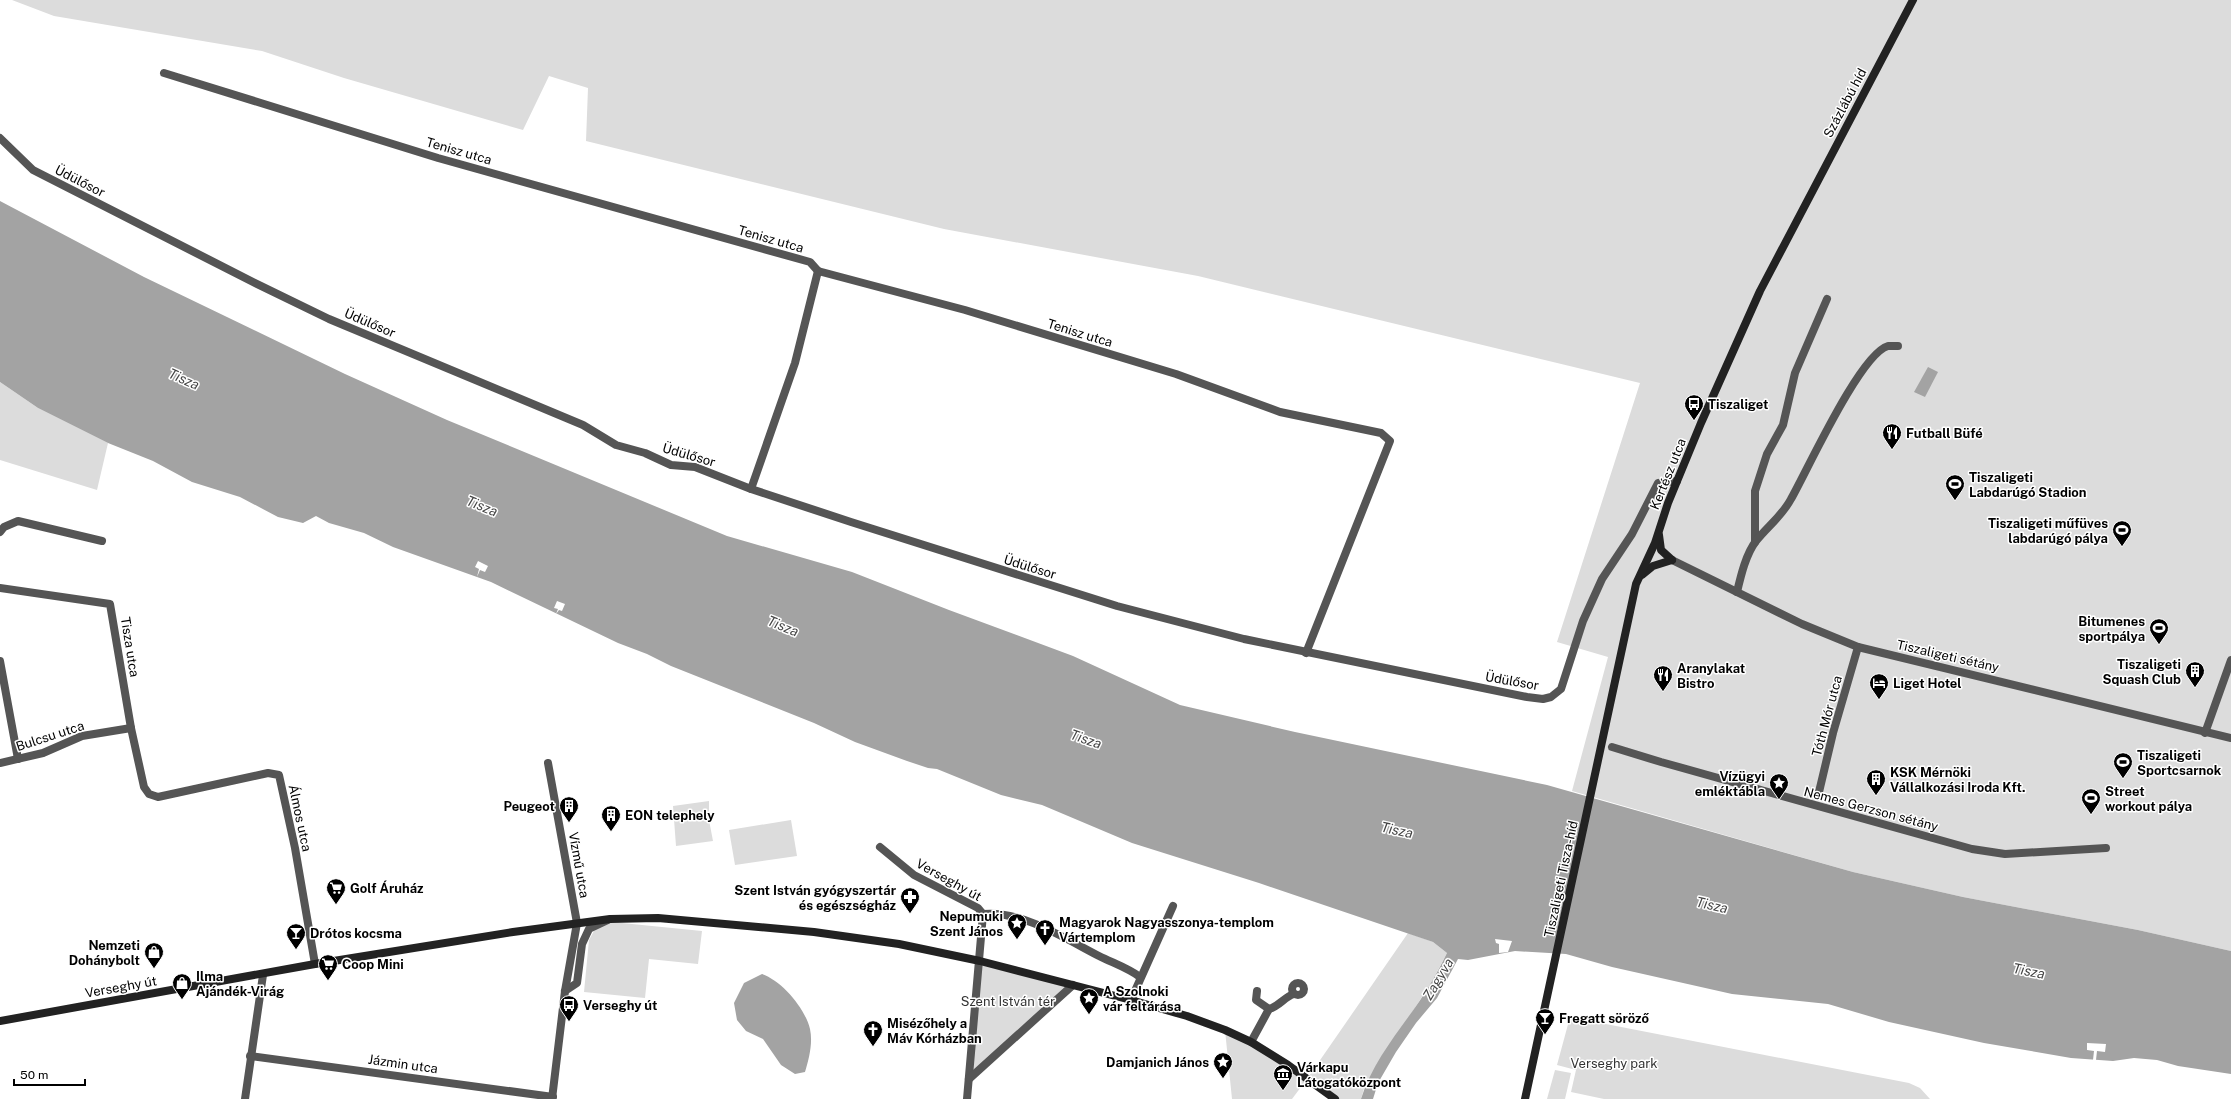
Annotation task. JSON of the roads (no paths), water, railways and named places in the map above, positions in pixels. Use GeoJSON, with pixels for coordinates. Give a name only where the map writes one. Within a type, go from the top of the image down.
{"type":"FeatureCollection","features":[{"type":"Feature","properties":{"kind":"main road","name":"Százlábú híd"},"geometry":{"type":"LineString","coordinates":[[1798,218],[1913,0]]}},
{"type":"Feature","properties":{"kind":"main road","name":"Kertész utca"},"geometry":{"type":"LineString","coordinates":[[1601,753],[1638,579],[1650,554],[1677,481],[1760,291],[1798,218]]}},
{"type":"Feature","properties":{"kind":"main road"},"geometry":{"type":"LineString","coordinates":[[1661,522],[1659,534],[1661,550],[1672,560]]}},
{"type":"Feature","properties":{"kind":"main road"},"geometry":{"type":"LineString","coordinates":[[1650,554],[1672,560]]}},
{"type":"Feature","properties":{"kind":"main road"},"geometry":{"type":"LineString","coordinates":[[1638,579],[1653,566],[1672,560]]}},
{"type":"Feature","properties":{"kind":"main road","name":"Tiszaligeti Tisza-híd"},"geometry":{"type":"LineString","coordinates":[[1525,1099],[1601,753]]}},
{"type":"Feature","properties":{"kind":"main road","name":"Verseghy út"},"geometry":{"type":"LineString","coordinates":[[0,1021],[263,975],[314,964],[610,919],[658,918],[814,932],[899,944],[980,961]]}},
{"type":"Feature","properties":{"kind":"main road"},"geometry":{"type":"LineString","coordinates":[[980,961],[1131,1000],[1225,1030],[1251,1042],[1335,1099]]}},
{"type":"Feature","properties":{"kind":"street","name":"Tenisz utca"},"geometry":{"type":"LineString","coordinates":[[164,73],[438,158],[810,262],[818,271],[965,310],[1169,372],[1280,412],[1381,434],[1390,441],[1306,652]]}},
{"type":"Feature","properties":{"kind":"street","name":"Üdülősor"},"geometry":{"type":"LineString","coordinates":[[0,138],[33,170],[198,255],[329,319],[583,425],[616,445],[645,453],[671,465],[696,467],[751,488],[953,556],[1117,606],[1244,639],[1306,652],[1527,697],[1543,699],[1551,697],[1557,694],[1564,683],[1583,620],[1602,580],[1632,534],[1658,483],[1677,481]]}},
{"type":"Feature","properties":{"kind":"street"},"geometry":{"type":"LineString","coordinates":[[751,488],[795,362],[818,271]]}},
{"type":"Feature","properties":{"kind":"street"},"geometry":{"type":"LineString","coordinates":[[1755,542],[1755,491],[1767,454],[1783,425],[1795,373],[1827,299]]}},
{"type":"Feature","properties":{"kind":"street"},"geometry":{"type":"LineString","coordinates":[[1737,592],[1744,568],[1755,542],[1784,511],[1822,437],[1864,369],[1879,352],[1888,346],[1898,346]]}},
{"type":"Feature","properties":{"kind":"street"},"geometry":{"type":"LineString","coordinates":[[0,532],[4,527],[18,521],[102,541]]}},
{"type":"Feature","properties":{"kind":"street","name":"Tiszaligeti sétány"},"geometry":{"type":"LineString","coordinates":[[1672,560],[1830,636],[1858,647],[2020,685],[2205,733],[2231,738]]}},
{"type":"Feature","properties":{"kind":"street","name":"Tisza utca"},"geometry":{"type":"LineString","coordinates":[[0,588],[110,604],[131,728],[144,787],[149,794],[158,797]]}},
{"type":"Feature","properties":{"kind":"street","name":"Tóth Mór utca"},"geometry":{"type":"LineString","coordinates":[[1819,792],[1833,733],[1858,647]]}},
{"type":"Feature","properties":{"kind":"street"},"geometry":{"type":"LineString","coordinates":[[2205,733],[2231,660]]}},
{"type":"Feature","properties":{"kind":"street"},"geometry":{"type":"LineString","coordinates":[[0,661],[18,759]]}},
{"type":"Feature","properties":{"kind":"street","name":"Bulcsu utca"},"geometry":{"type":"LineString","coordinates":[[0,763],[44,753],[82,736],[131,728]]}},
{"type":"Feature","properties":{"kind":"street","name":"Nemes Gerzson sétány"},"geometry":{"type":"LineString","coordinates":[[1612,746],[1697,773],[1972,849],[2005,854],[2106,848]]}},
{"type":"Feature","properties":{"kind":"street","name":"Vízmű utca"},"geometry":{"type":"LineString","coordinates":[[548,763],[577,923]]}},
{"type":"Feature","properties":{"kind":"street","name":"Álmos utca"},"geometry":{"type":"LineString","coordinates":[[158,797],[268,773],[279,775],[295,848],[314,964]]}},
{"type":"Feature","properties":{"kind":"street","name":"Verseghy út"},"geometry":{"type":"LineString","coordinates":[[880,847],[914,875],[978,908],[983,914],[980,961]]}},
{"type":"Feature","properties":{"kind":"street"},"geometry":{"type":"LineString","coordinates":[[1131,1000],[1173,906]]}},
{"type":"Feature","properties":{"kind":"street"},"geometry":{"type":"LineString","coordinates":[[983,914],[998,913],[1035,924],[1140,977]]}},
{"type":"Feature","properties":{"kind":"street"},"geometry":{"type":"LineString","coordinates":[[565,991],[577,983],[582,944],[589,929],[610,919]]}},
{"type":"Feature","properties":{"kind":"street"},"geometry":{"type":"LineString","coordinates":[[552,1098],[565,991],[577,923]]}},
{"type":"Feature","properties":{"kind":"street"},"geometry":{"type":"LineString","coordinates":[[967,1099],[980,961]]}},
{"type":"Feature","properties":{"kind":"street"},"geometry":{"type":"LineString","coordinates":[[245,1099],[250,1056],[263,975]]}},
{"type":"Feature","properties":{"kind":"street"},"geometry":{"type":"LineString","coordinates":[[969,1079],[1073,985]]}},
{"type":"Feature","properties":{"kind":"street"},"geometry":{"type":"LineString","coordinates":[[1257,991],[1256,1000],[1269,1010]]}},
{"type":"Feature","properties":{"kind":"street"},"geometry":{"type":"LineString","coordinates":[[1251,1042],[1269,1010],[1278,1006],[1287,996],[1294,994]]}},
{"type":"Feature","properties":{"kind":"street","name":"Jázmin utca"},"geometry":{"type":"LineString","coordinates":[[250,1056],[552,1098]]}},
{"type":"Feature","properties":{"kind":"water"},"geometry":{"type":"Polygon","coordinates":[[[0,201],[144,277],[345,374],[447,420],[727,536],[852,572],[1073,656],[1180,705],[1295,732],[1547,785],[1853,872],[1963,897],[2138,930],[2231,951],[2231,1074],[2178,1066],[2157,1060],[2134,1058],[2113,1061],[2071,1058],[1984,1043],[1889,1022],[1828,1004],[1732,994],[1612,967],[1566,954],[1515,951],[1468,960],[1458,959],[1437,998],[1416,1023],[1396,1052],[1378,1083],[1373,1099],[1361,1099],[1365,1087],[1377,1063],[1436,975],[1447,953],[1433,942],[1259,883],[1132,843],[1042,805],[1001,795],[937,769],[928,768],[855,742],[814,723],[671,666],[647,654],[618,643],[491,582],[393,547],[364,533],[329,523],[316,516],[303,523],[278,517],[240,497],[192,482],[153,461],[108,443],[38,408],[0,382],[0,201]]]}},
{"type":"Feature","properties":{"kind":"water"},"geometry":{"type":"Polygon","coordinates":[[[1928,367],[1938,372],[1925,397],[1914,392],[1928,367]]]}},
{"type":"Feature","properties":{"kind":"water"},"geometry":{"type":"Polygon","coordinates":[[[762,974],[777,983],[792,996],[807,1021],[810,1029],[811,1045],[805,1072],[795,1074],[781,1065],[763,1039],[746,1031],[737,1020],[734,1003],[744,983],[762,974]]]}},
{"type":"Feature","properties":{"kind":"place","name":"Tiszaliget"},"geometry":{"type":"Point","coordinates":[1694,421]}},
{"type":"Feature","properties":{"kind":"place","name":"Futball Büfé"},"geometry":{"type":"Point","coordinates":[1892,450]}},
{"type":"Feature","properties":{"kind":"place","name":"Tiszaligeti Labdarúgó Stadion"},"geometry":{"type":"Point","coordinates":[1955,501]}},
{"type":"Feature","properties":{"kind":"place","name":"Tiszaligeti műfüves labdarúgó pálya"},"geometry":{"type":"Point","coordinates":[2122,547]}},
{"type":"Feature","properties":{"kind":"place","name":"Bitumenes sportpálya"},"geometry":{"type":"Point","coordinates":[2159,645]}},
{"type":"Feature","properties":{"kind":"place","name":"Tiszaligeti Squash Club"},"geometry":{"type":"Point","coordinates":[2195,688]}},
{"type":"Feature","properties":{"kind":"place","name":"Aranylakat Bistro"},"geometry":{"type":"Point","coordinates":[1663,692]}},
{"type":"Feature","properties":{"kind":"place","name":"Liget Hotel"},"geometry":{"type":"Point","coordinates":[1879,700]}},
{"type":"Feature","properties":{"kind":"place","name":"Tiszaligeti Sportcsarnok"},"geometry":{"type":"Point","coordinates":[2123,779]}},
{"type":"Feature","properties":{"kind":"place","name":"KSK Mérnöki Vállalkozási Iroda Kft."},"geometry":{"type":"Point","coordinates":[1876,796]}},
{"type":"Feature","properties":{"kind":"place","name":"Vízügyi emléktábla"},"geometry":{"type":"Point","coordinates":[1779,800]}},
{"type":"Feature","properties":{"kind":"place","name":"Street workout pálya"},"geometry":{"type":"Point","coordinates":[2091,815]}},
{"type":"Feature","properties":{"kind":"place","name":"Peugeot"},"geometry":{"type":"Point","coordinates":[569,823]}},
{"type":"Feature","properties":{"kind":"place","name":"EON telephely"},"geometry":{"type":"Point","coordinates":[611,832]}},
{"type":"Feature","properties":{"kind":"place","name":"Golf Áruház"},"geometry":{"type":"Point","coordinates":[336,905]}},
{"type":"Feature","properties":{"kind":"place","name":"Szent István gyógyszertár és egészségház"},"geometry":{"type":"Point","coordinates":[910,914]}},
{"type":"Feature","properties":{"kind":"place","name":"Nepumuki Szent János"},"geometry":{"type":"Point","coordinates":[1017,940]}},
{"type":"Feature","properties":{"kind":"place","name":"Magyarok Nagyasszonya-templom Vártemplom"},"geometry":{"type":"Point","coordinates":[1045,946]}},
{"type":"Feature","properties":{"kind":"place","name":"Drótos kocsma"},"geometry":{"type":"Point","coordinates":[296,950]}},
{"type":"Feature","properties":{"kind":"place","name":"Nemzeti Dohánybolt"},"geometry":{"type":"Point","coordinates":[154,969]}},
{"type":"Feature","properties":{"kind":"place","name":"Coop Mini"},"geometry":{"type":"Point","coordinates":[328,981]}},
{"type":"Feature","properties":{"kind":"place","name":"Ilma Ajándék-Virág"},"geometry":{"type":"Point","coordinates":[182,1000]}},
{"type":"Feature","properties":{"kind":"place","name":"A Szolnoki vár feltárása"},"geometry":{"type":"Point","coordinates":[1089,1015]}},
{"type":"Feature","properties":{"kind":"place","name":"Verseghy út"},"geometry":{"type":"Point","coordinates":[569,1022]}},
{"type":"Feature","properties":{"kind":"place","name":"Fregatt söröző"},"geometry":{"type":"Point","coordinates":[1545,1035]}},
{"type":"Feature","properties":{"kind":"place","name":"Misézőhely a Máv Kórházban"},"geometry":{"type":"Point","coordinates":[873,1047]}},
{"type":"Feature","properties":{"kind":"place","name":"Damjanich János"},"geometry":{"type":"Point","coordinates":[1223,1079]}},
{"type":"Feature","properties":{"kind":"place","name":"Várkapu Látogatóközpont"},"geometry":{"type":"Point","coordinates":[1283,1091]}},
{"type":"Feature","properties":{"kind":"water label","name":"Tisza"},"geometry":{"type":"Point","coordinates":[184,379]}},
{"type":"Feature","properties":{"kind":"water label","name":"Tisza"},"geometry":{"type":"Point","coordinates":[482,506]}},
{"type":"Feature","properties":{"kind":"water label","name":"Tisza"},"geometry":{"type":"Point","coordinates":[783,626]}},
{"type":"Feature","properties":{"kind":"water label","name":"Tisza"},"geometry":{"type":"Point","coordinates":[1086,739]}},
{"type":"Feature","properties":{"kind":"water label","name":"Tisza"},"geometry":{"type":"Point","coordinates":[1397,830]}},
{"type":"Feature","properties":{"kind":"water label","name":"Tisza"},"geometry":{"type":"Point","coordinates":[1712,905]}},
{"type":"Feature","properties":{"kind":"water label","name":"Tisza"},"geometry":{"type":"Point","coordinates":[2029,971]}},
{"type":"Feature","properties":{"kind":"water label","name":"Zagyva"},"geometry":{"type":"Point","coordinates":[1438,979]}},
{"type":"Feature","properties":{"kind":"park label","name":"Szent István tér"},"geometry":{"type":"Point","coordinates":[1008,1001]}},
{"type":"Feature","properties":{"kind":"park label","name":"Verseghy park"},"geometry":{"type":"Point","coordinates":[1614,1063]}}]}
